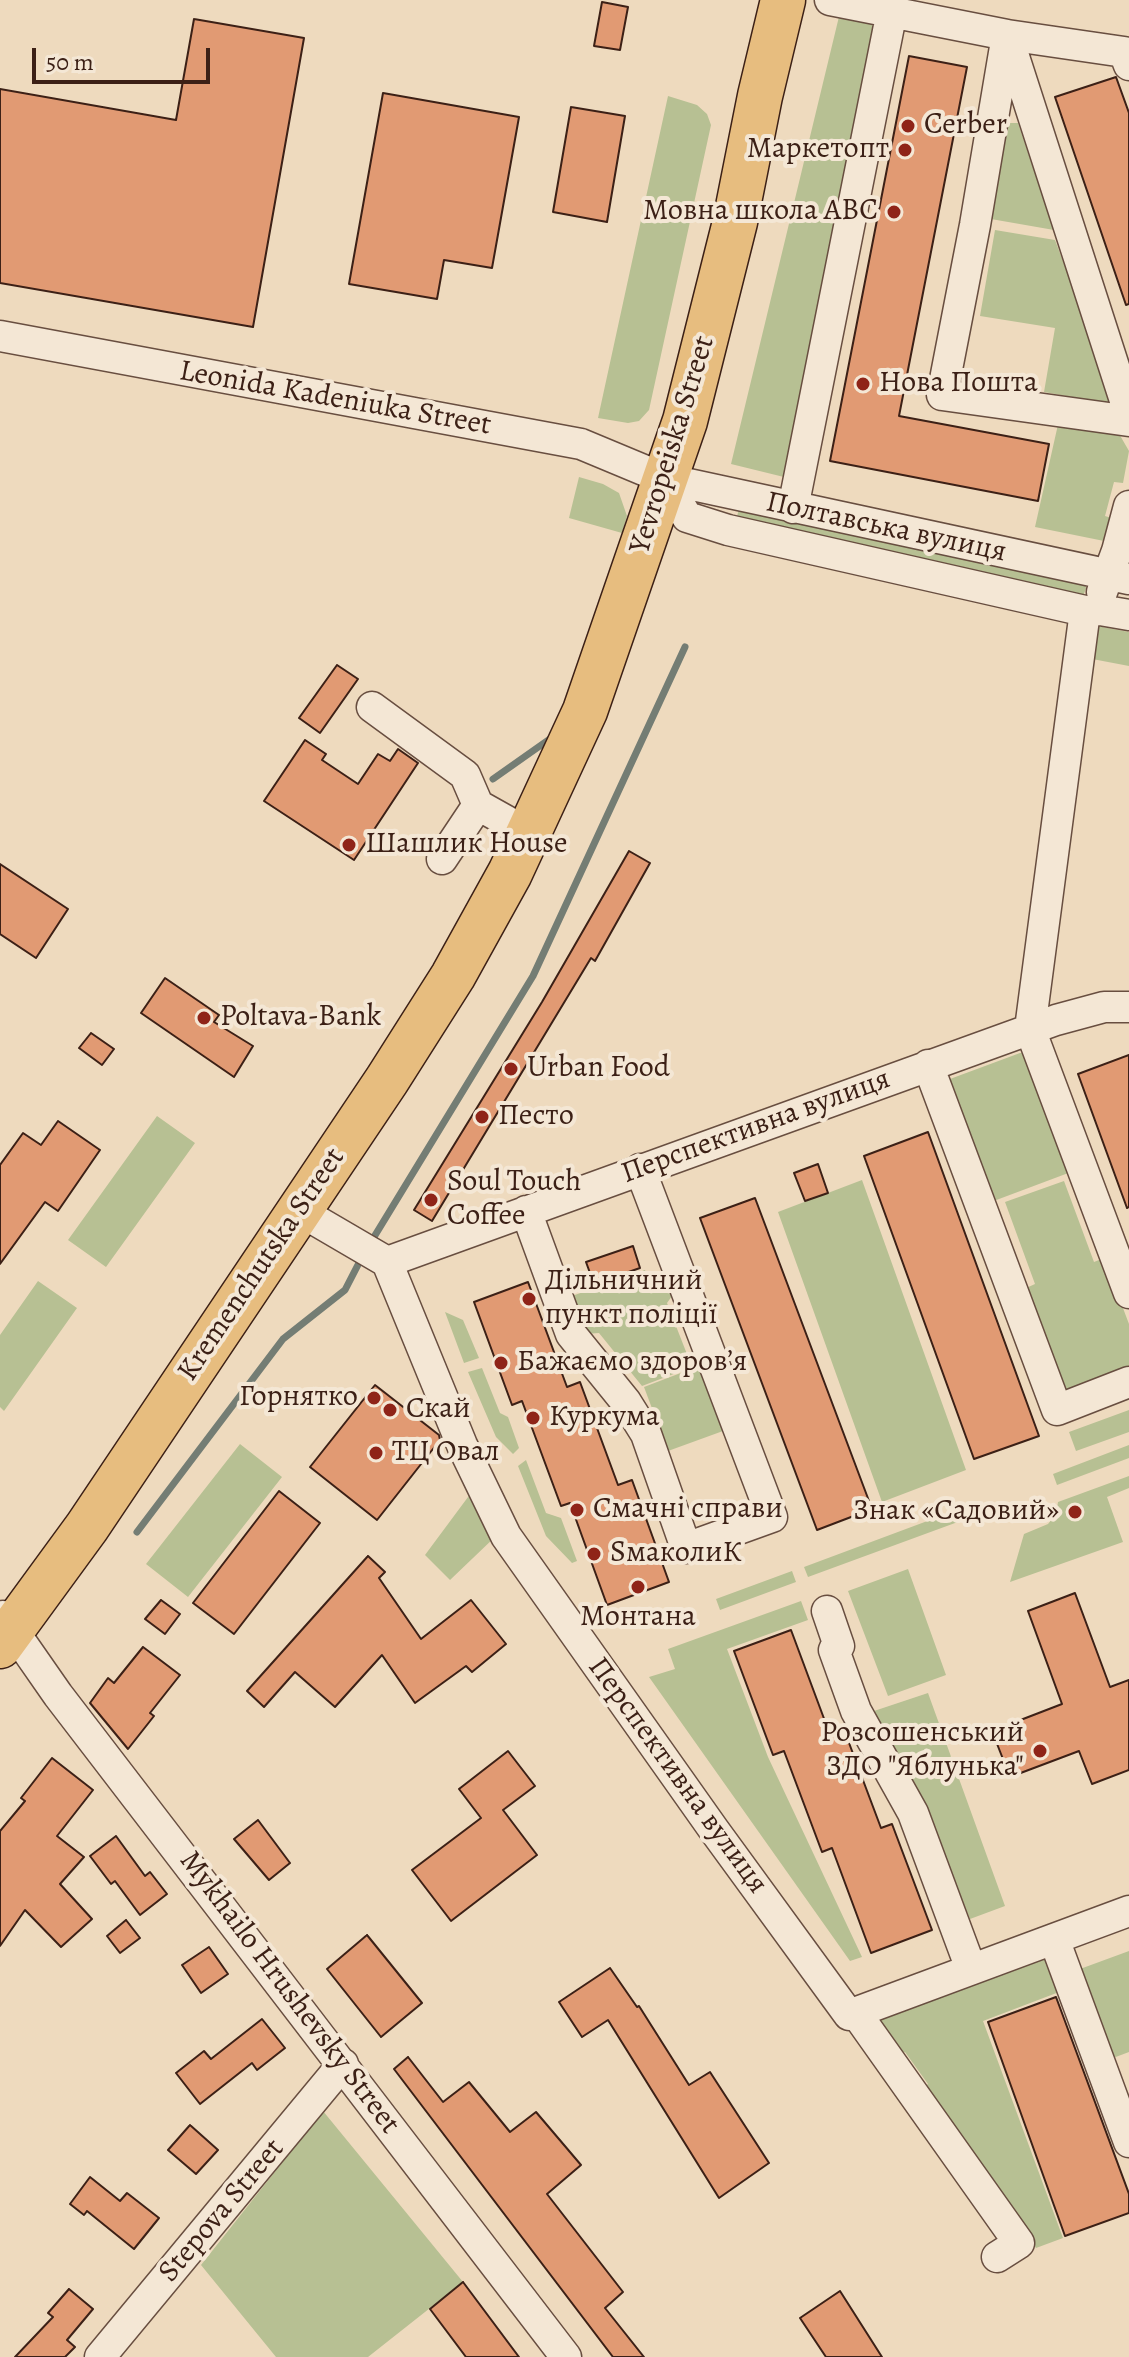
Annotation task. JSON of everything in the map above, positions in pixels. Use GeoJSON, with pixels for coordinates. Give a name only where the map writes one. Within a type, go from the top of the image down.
{"type":"FeatureCollection","features":[{"type":"Feature","properties":{"kind":"highway","name":"Yevropeiska Street"},"geometry":{"type":"LineString","coordinates":[[510,873],[585,711],[685,421],[735,222],[783,0]]}},
{"type":"Feature","properties":{"kind":"highway","name":"Kremenchutska Street"},"geometry":{"type":"LineString","coordinates":[[4,1629],[87,1527],[387,1080],[453,976],[510,873]]}},
{"type":"Feature","properties":{"kind":"street"},"geometry":{"type":"LineString","coordinates":[[830,0],[1007,35],[1124,52],[1129,65]]}},
{"type":"Feature","properties":{"kind":"street"},"geometry":{"type":"LineString","coordinates":[[793,508],[892,11]]}},
{"type":"Feature","properties":{"kind":"street"},"geometry":{"type":"LineString","coordinates":[[1007,35],[1129,413]]}},
{"type":"Feature","properties":{"kind":"street"},"geometry":{"type":"LineString","coordinates":[[1007,35],[942,395],[1129,421]]}},
{"type":"Feature","properties":{"kind":"street","name":"Leonida Kadeniuka Street"},"geometry":{"type":"LineString","coordinates":[[0,336],[581,444],[665,479]]}},
{"type":"Feature","properties":{"kind":"street","name":"Полтавська вулиця"},"geometry":{"type":"LineString","coordinates":[[665,479],[1119,578]]}},
{"type":"Feature","properties":{"kind":"street"},"geometry":{"type":"LineString","coordinates":[[665,479],[687,517],[728,530],[1085,611],[1129,615]]}},
{"type":"Feature","properties":{"kind":"street"},"geometry":{"type":"LineString","coordinates":[[1129,506],[1119,578],[1085,611],[1030,1029],[1129,1293]]}},
{"type":"Feature","properties":{"kind":"street"},"geometry":{"type":"LineString","coordinates":[[372,707],[465,775],[478,805],[528,833]]}},
{"type":"Feature","properties":{"kind":"street"},"geometry":{"type":"LineString","coordinates":[[442,859],[478,805]]}},
{"type":"Feature","properties":{"kind":"street","name":"Перспективна вулиця"},"geometry":{"type":"LineString","coordinates":[[856,2013],[849,2015],[506,1536],[462,1445],[387,1262],[1030,1029],[1104,1007],[1129,1007]]}},
{"type":"Feature","properties":{"kind":"street"},"geometry":{"type":"LineString","coordinates":[[928,1065],[1057,1410],[1129,1382]]}},
{"type":"Feature","properties":{"kind":"street"},"geometry":{"type":"LineString","coordinates":[[526,1211],[571,1334],[626,1402],[646,1434],[686,1548],[772,1517],[640,1169]]}},
{"type":"Feature","properties":{"kind":"street"},"geometry":{"type":"LineString","coordinates":[[298,1210],[387,1262]]}},
{"type":"Feature","properties":{"kind":"street"},"geometry":{"type":"LineString","coordinates":[[827,1611],[839,1646],[834,1650],[856,1711],[913,1813],[971,1969]]}},
{"type":"Feature","properties":{"kind":"street","name":"Mykhailo Hrushevsky Street"},"geometry":{"type":"LineString","coordinates":[[4,1629],[343,2064],[566,2357]]}},
{"type":"Feature","properties":{"kind":"street"},"geometry":{"type":"LineString","coordinates":[[997,2257],[1019,2243],[856,2013],[1129,1911]]}},
{"type":"Feature","properties":{"kind":"street"},"geometry":{"type":"LineString","coordinates":[[1054,1939],[1129,2142]]}},
{"type":"Feature","properties":{"kind":"street","name":"Stepova Street"},"geometry":{"type":"LineString","coordinates":[[100,2357],[343,2064]]}},
{"type":"Feature","properties":{"kind":"green space"},"geometry":{"type":"Polygon","coordinates":[[[843,0],[882,0],[788,478],[731,464],[843,0]]]}},
{"type":"Feature","properties":{"kind":"green space"},"geometry":{"type":"Polygon","coordinates":[[[668,96],[697,105],[707,114],[711,125],[649,410],[639,421],[628,423],[598,418],[668,96]]]}},
{"type":"Feature","properties":{"kind":"green space"},"geometry":{"type":"Polygon","coordinates":[[[1005,123],[1018,123],[1054,230],[991,219],[1005,123]]]}},
{"type":"Feature","properties":{"kind":"green space"},"geometry":{"type":"Polygon","coordinates":[[[995,230],[1055,240],[1117,405],[1044,392],[1055,328],[980,316],[995,230]]]}},
{"type":"Feature","properties":{"kind":"green space"},"geometry":{"type":"Polygon","coordinates":[[[1059,420],[1118,432],[1129,451],[1123,483],[1114,482],[1105,516],[1115,519],[1109,542],[1035,527],[1059,420]]]}},
{"type":"Feature","properties":{"kind":"green space"},"geometry":{"type":"Polygon","coordinates":[[[579,477],[603,484],[619,493],[627,516],[622,533],[569,518],[579,477]]]}},
{"type":"Feature","properties":{"kind":"green space"},"geometry":{"type":"Polygon","coordinates":[[[741,502],[1085,584],[1086,588],[1083,597],[736,520],[741,502]]]}},
{"type":"Feature","properties":{"kind":"green space"},"geometry":{"type":"Polygon","coordinates":[[[1097,626],[1129,632],[1129,666],[1087,658],[1097,626]]]}},
{"type":"Feature","properties":{"kind":"green space"},"geometry":{"type":"Polygon","coordinates":[[[1024,1053],[1071,1172],[991,1202],[948,1083],[950,1079],[1024,1053]]]}},
{"type":"Feature","properties":{"kind":"green space"},"geometry":{"type":"Polygon","coordinates":[[[157,1116],[195,1143],[106,1267],[68,1240],[157,1116]]]}},
{"type":"Feature","properties":{"kind":"green space"},"geometry":{"type":"Polygon","coordinates":[[[862,1180],[966,1470],[882,1502],[778,1212],[862,1180]]]}},
{"type":"Feature","properties":{"kind":"green space"},"geometry":{"type":"Polygon","coordinates":[[[1064,1181],[1094,1262],[1104,1258],[1129,1324],[1129,1370],[1065,1393],[1024,1289],[1035,1284],[1005,1202],[1064,1181]]]}},
{"type":"Feature","properties":{"kind":"green space"},"geometry":{"type":"Polygon","coordinates":[[[645,1270],[649,1282],[665,1277],[672,1296],[667,1303],[692,1367],[642,1386],[599,1333],[585,1334],[572,1296],[645,1270]]]}},
{"type":"Feature","properties":{"kind":"green space"},"geometry":{"type":"Polygon","coordinates":[[[38,1281],[77,1308],[4,1411],[0,1407],[0,1335],[38,1281]]]}},
{"type":"Feature","properties":{"kind":"green space"},"geometry":{"type":"Polygon","coordinates":[[[445,1312],[463,1320],[479,1358],[464,1363],[445,1312]]]}},
{"type":"Feature","properties":{"kind":"green space"},"geometry":{"type":"Polygon","coordinates":[[[699,1366],[723,1431],[668,1451],[644,1387],[699,1366]]]}},
{"type":"Feature","properties":{"kind":"green space"},"geometry":{"type":"Polygon","coordinates":[[[482,1368],[500,1413],[508,1417],[519,1448],[513,1454],[496,1437],[468,1372],[482,1368]]]}},
{"type":"Feature","properties":{"kind":"green space"},"geometry":{"type":"Polygon","coordinates":[[[1129,1410],[1129,1432],[1076,1451],[1069,1432],[1129,1410]]]}},
{"type":"Feature","properties":{"kind":"green space"},"geometry":{"type":"Polygon","coordinates":[[[240,1444],[282,1477],[188,1597],[146,1564],[240,1444]]]}},
{"type":"Feature","properties":{"kind":"green space"},"geometry":{"type":"Polygon","coordinates":[[[1129,1445],[1129,1458],[1057,1485],[1053,1474],[1129,1445]]]}},
{"type":"Feature","properties":{"kind":"green space"},"geometry":{"type":"Polygon","coordinates":[[[526,1460],[546,1513],[561,1518],[577,1561],[572,1563],[546,1536],[518,1466],[526,1460]]]}},
{"type":"Feature","properties":{"kind":"green space"},"geometry":{"type":"Polygon","coordinates":[[[1129,1476],[1129,1488],[1107,1497],[1123,1542],[1010,1582],[1024,1534],[1048,1524],[1056,1514],[1058,1502],[1129,1476]]]}},
{"type":"Feature","properties":{"kind":"green space"},"geometry":{"type":"Polygon","coordinates":[[[471,1493],[496,1536],[450,1580],[425,1555],[471,1493]]]}},
{"type":"Feature","properties":{"kind":"green space"},"geometry":{"type":"Polygon","coordinates":[[[981,1501],[985,1512],[808,1577],[804,1567],[981,1501]]]}},
{"type":"Feature","properties":{"kind":"green space"},"geometry":{"type":"Polygon","coordinates":[[[908,1569],[946,1675],[888,1696],[848,1591],[908,1569]]]}},
{"type":"Feature","properties":{"kind":"green space"},"geometry":{"type":"Polygon","coordinates":[[[792,1571],[796,1582],[720,1610],[716,1599],[792,1571]]]}},
{"type":"Feature","properties":{"kind":"green space"},"geometry":{"type":"Polygon","coordinates":[[[801,1601],[808,1620],[727,1649],[768,1757],[862,1957],[850,1961],[649,1677],[675,1669],[668,1649],[801,1601]]]}},
{"type":"Feature","properties":{"kind":"green space"},"geometry":{"type":"Polygon","coordinates":[[[928,1693],[1005,1906],[970,1919],[916,1785],[871,1712],[928,1693]]]}},
{"type":"Feature","properties":{"kind":"green space"},"geometry":{"type":"Polygon","coordinates":[[[1129,1951],[1129,2052],[1113,2058],[1080,1969],[1129,1951]]]}},
{"type":"Feature","properties":{"kind":"green space"},"geometry":{"type":"Polygon","coordinates":[[[1045,1952],[1067,1989],[983,2021],[1063,2238],[1036,2248],[922,2089],[928,2084],[905,2052],[899,2056],[879,2028],[879,2017],[1045,1952]]]}},
{"type":"Feature","properties":{"kind":"green space"},"geometry":{"type":"Polygon","coordinates":[[[323,2111],[463,2282],[368,2357],[276,2357],[201,2265],[323,2111]]]}},
{"type":"Feature","properties":{"kind":"building"},"geometry":{"type":"Polygon","coordinates":[[[602,2],[628,7],[620,50],[594,46],[602,2]]]}},
{"type":"Feature","properties":{"kind":"building"},"geometry":{"type":"Polygon","coordinates":[[[194,19],[304,38],[253,327],[0,283],[0,89],[176,120],[194,19]]]}},
{"type":"Feature","properties":{"kind":"building"},"geometry":{"type":"Polygon","coordinates":[[[909,56],[967,67],[899,416],[1049,444],[1038,501],[830,461],[909,56]]]}},
{"type":"Feature","properties":{"kind":"building"},"geometry":{"type":"Polygon","coordinates":[[[1116,77],[1129,113],[1129,304],[1126,305],[1055,97],[1116,77]]]}},
{"type":"Feature","properties":{"kind":"building"},"geometry":{"type":"Polygon","coordinates":[[[383,93],[519,117],[492,268],[444,260],[437,299],[349,284],[383,93]]]}},
{"type":"Feature","properties":{"kind":"building"},"geometry":{"type":"Polygon","coordinates":[[[571,107],[625,116],[607,222],[553,212],[571,107]]]}},
{"type":"Feature","properties":{"kind":"building"},"geometry":{"type":"Polygon","coordinates":[[[337,665],[358,679],[320,733],[299,718],[337,665]]]}},
{"type":"Feature","properties":{"kind":"building"},"geometry":{"type":"Polygon","coordinates":[[[305,740],[326,754],[322,760],[358,784],[378,754],[390,761],[398,749],[418,763],[354,860],[264,801],[305,740]]]}},
{"type":"Feature","properties":{"kind":"building"},"geometry":{"type":"Polygon","coordinates":[[[629,851],[650,863],[595,961],[591,958],[432,1221],[414,1210],[542,1002],[629,851]]]}},
{"type":"Feature","properties":{"kind":"building"},"geometry":{"type":"Polygon","coordinates":[[[0,864],[68,909],[36,958],[0,934],[0,864]]]}},
{"type":"Feature","properties":{"kind":"building"},"geometry":{"type":"Polygon","coordinates":[[[165,978],[219,1015],[214,1022],[253,1046],[234,1077],[141,1013],[165,978]]]}},
{"type":"Feature","properties":{"kind":"building"},"geometry":{"type":"Polygon","coordinates":[[[91,1033],[114,1049],[102,1065],[79,1048],[91,1033]]]}},
{"type":"Feature","properties":{"kind":"building"},"geometry":{"type":"Polygon","coordinates":[[[1129,1055],[1129,1207],[1127,1208],[1078,1074],[1129,1055]]]}},
{"type":"Feature","properties":{"kind":"building"},"geometry":{"type":"Polygon","coordinates":[[[58,1121],[100,1150],[58,1211],[45,1202],[0,1264],[0,1165],[23,1133],[41,1145],[58,1121]]]}},
{"type":"Feature","properties":{"kind":"building"},"geometry":{"type":"Polygon","coordinates":[[[928,1132],[1039,1436],[974,1459],[864,1156],[928,1132]]]}},
{"type":"Feature","properties":{"kind":"building"},"geometry":{"type":"Polygon","coordinates":[[[818,1164],[828,1193],[805,1201],[794,1173],[818,1164]]]}},
{"type":"Feature","properties":{"kind":"building"},"geometry":{"type":"Polygon","coordinates":[[[755,1198],[872,1509],[817,1530],[700,1218],[755,1198]]]}},
{"type":"Feature","properties":{"kind":"building"},"geometry":{"type":"Polygon","coordinates":[[[633,1246],[640,1268],[594,1284],[586,1262],[633,1246]]]}},
{"type":"Feature","properties":{"kind":"building"},"geometry":{"type":"Polygon","coordinates":[[[528,1282],[567,1387],[580,1382],[618,1485],[632,1480],[669,1582],[607,1605],[570,1503],[561,1506],[522,1401],[512,1405],[474,1302],[528,1282]]]}},
{"type":"Feature","properties":{"kind":"building","name":"ТЦ Овал"},"geometry":{"type":"Polygon","coordinates":[[[375,1385],[439,1435],[440,1440],[377,1520],[310,1467],[375,1385]]]}},
{"type":"Feature","properties":{"kind":"building"},"geometry":{"type":"Polygon","coordinates":[[[279,1491],[320,1523],[234,1634],[193,1603],[279,1491]]]}},
{"type":"Feature","properties":{"kind":"building"},"geometry":{"type":"Polygon","coordinates":[[[368,1556],[385,1572],[379,1578],[421,1639],[471,1600],[506,1644],[472,1672],[466,1666],[415,1703],[382,1655],[335,1707],[295,1672],[264,1707],[247,1691],[368,1556]]]}},
{"type":"Feature","properties":{"kind":"building"},"geometry":{"type":"Polygon","coordinates":[[[1075,1593],[1110,1687],[1129,1680],[1129,1770],[1092,1784],[1079,1751],[1010,1777],[992,1731],[1062,1704],[1028,1611],[1075,1593]]]}},
{"type":"Feature","properties":{"kind":"building"},"geometry":{"type":"Polygon","coordinates":[[[161,1600],[180,1614],[165,1634],[145,1619],[161,1600]]]}},
{"type":"Feature","properties":{"kind":"building"},"geometry":{"type":"Polygon","coordinates":[[[791,1630],[829,1732],[843,1727],[881,1828],[892,1824],[932,1930],[871,1953],[832,1848],[822,1852],[784,1751],[773,1755],[734,1651],[791,1630]]]}},
{"type":"Feature","properties":{"kind":"building"},"geometry":{"type":"Polygon","coordinates":[[[143,1647],[180,1675],[150,1713],[154,1716],[128,1749],[90,1703],[108,1678],[114,1683],[143,1647]]]}},
{"type":"Feature","properties":{"kind":"building"},"geometry":{"type":"Polygon","coordinates":[[[508,1751],[535,1786],[503,1810],[537,1855],[451,1921],[412,1870],[481,1818],[459,1789],[508,1751]]]}},
{"type":"Feature","properties":{"kind":"building"},"geometry":{"type":"Polygon","coordinates":[[[52,1758],[93,1790],[57,1836],[84,1857],[60,1884],[92,1919],[61,1947],[25,1910],[0,1946],[0,1831],[25,1801],[21,1798],[52,1758]]]}},
{"type":"Feature","properties":{"kind":"building"},"geometry":{"type":"Polygon","coordinates":[[[258,1820],[290,1863],[269,1880],[234,1839],[258,1820]]]}},
{"type":"Feature","properties":{"kind":"building"},"geometry":{"type":"Polygon","coordinates":[[[116,1836],[145,1876],[150,1872],[167,1894],[140,1915],[115,1881],[111,1884],[90,1856],[116,1836]]]}},
{"type":"Feature","properties":{"kind":"building"},"geometry":{"type":"Polygon","coordinates":[[[126,1920],[140,1938],[120,1953],[107,1936],[126,1920]]]}},
{"type":"Feature","properties":{"kind":"building"},"geometry":{"type":"Polygon","coordinates":[[[367,1935],[422,2003],[381,2037],[327,1969],[367,1935]]]}},
{"type":"Feature","properties":{"kind":"building"},"geometry":{"type":"Polygon","coordinates":[[[209,1947],[228,1974],[201,1993],[182,1965],[209,1947]]]}},
{"type":"Feature","properties":{"kind":"building"},"geometry":{"type":"Polygon","coordinates":[[[610,1968],[639,2006],[689,2085],[710,2072],[769,2163],[719,2198],[608,2020],[582,2037],[559,2002],[610,1968]]]}},
{"type":"Feature","properties":{"kind":"building"},"geometry":{"type":"Polygon","coordinates":[[[1056,1997],[1129,2194],[1129,2213],[1065,2236],[988,2022],[1056,1997]]]}},
{"type":"Feature","properties":{"kind":"building"},"geometry":{"type":"Polygon","coordinates":[[[262,2019],[285,2048],[257,2070],[252,2063],[200,2104],[176,2073],[204,2051],[211,2059],[262,2019]]]}},
{"type":"Feature","properties":{"kind":"building"},"geometry":{"type":"Polygon","coordinates":[[[408,2057],[443,2102],[469,2082],[510,2132],[536,2112],[581,2165],[547,2194],[623,2292],[605,2308],[644,2357],[613,2357],[394,2069],[408,2057]]]}},
{"type":"Feature","properties":{"kind":"building"},"geometry":{"type":"Polygon","coordinates":[[[190,2125],[218,2150],[196,2174],[168,2150],[190,2125]]]}},
{"type":"Feature","properties":{"kind":"building"},"geometry":{"type":"Polygon","coordinates":[[[90,2177],[120,2201],[127,2193],[159,2218],[134,2249],[87,2211],[84,2215],[70,2204],[90,2177]]]}},
{"type":"Feature","properties":{"kind":"building"},"geometry":{"type":"Polygon","coordinates":[[[463,2282],[519,2357],[466,2357],[430,2309],[463,2282]]]}},
{"type":"Feature","properties":{"kind":"building"},"geometry":{"type":"Polygon","coordinates":[[[69,2289],[93,2309],[67,2340],[75,2347],[65,2357],[15,2357],[53,2317],[48,2313],[69,2289]]]}},
{"type":"Feature","properties":{"kind":"building"},"geometry":{"type":"Polygon","coordinates":[[[840,2291],[882,2357],[826,2357],[800,2318],[840,2291]]]}},
{"type":"Feature","properties":{"kind":"waterway"},"geometry":{"type":"LineString","coordinates":[[374,1237],[533,976],[685,647]]}},
{"type":"Feature","properties":{"kind":"waterway"},"geometry":{"type":"LineString","coordinates":[[493,779],[554,736]]}},
{"type":"Feature","properties":{"kind":"waterway"},"geometry":{"type":"LineString","coordinates":[[137,1532],[283,1339],[345,1290],[362,1257]]}},
{"type":"Feature","properties":{"kind":"place","name":"Cerber"},"geometry":{"type":"Point","coordinates":[908,126]}},
{"type":"Feature","properties":{"kind":"place","name":"Маркетопт"},"geometry":{"type":"Point","coordinates":[905,150]}},
{"type":"Feature","properties":{"kind":"place","name":"Мовна школа ABC"},"geometry":{"type":"Point","coordinates":[894,212]}},
{"type":"Feature","properties":{"kind":"place","name":"Нова Пошта"},"geometry":{"type":"Point","coordinates":[863,384]}},
{"type":"Feature","properties":{"kind":"place","name":"Шашлик House"},"geometry":{"type":"Point","coordinates":[349,845]}},
{"type":"Feature","properties":{"kind":"place","name":"Poltava-Bank"},"geometry":{"type":"Point","coordinates":[204,1018]}},
{"type":"Feature","properties":{"kind":"place","name":"Urban Food"},"geometry":{"type":"Point","coordinates":[511,1069]}},
{"type":"Feature","properties":{"kind":"place","name":"Песто"},"geometry":{"type":"Point","coordinates":[482,1117]}},
{"type":"Feature","properties":{"kind":"place","name":"Soul Touch Coffee"},"geometry":{"type":"Point","coordinates":[431,1200]}},
{"type":"Feature","properties":{"kind":"place","name":"Дільничний пункт поліції"},"geometry":{"type":"Point","coordinates":[529,1299]}},
{"type":"Feature","properties":{"kind":"place","name":"Бажаємо здоровʼя"},"geometry":{"type":"Point","coordinates":[501,1363]}},
{"type":"Feature","properties":{"kind":"place","name":"Горнятко"},"geometry":{"type":"Point","coordinates":[374,1398]}},
{"type":"Feature","properties":{"kind":"place","name":"Скай"},"geometry":{"type":"Point","coordinates":[390,1410]}},
{"type":"Feature","properties":{"kind":"place","name":"Куркума"},"geometry":{"type":"Point","coordinates":[533,1418]}},
{"type":"Feature","properties":{"kind":"place","name":"ТЦ Овал"},"geometry":{"type":"Point","coordinates":[376,1453]}},
{"type":"Feature","properties":{"kind":"place","name":"Смачні справи"},"geometry":{"type":"Point","coordinates":[577,1510]}},
{"type":"Feature","properties":{"kind":"place","name":"Знак «Садовий»"},"geometry":{"type":"Point","coordinates":[1075,1512]}},
{"type":"Feature","properties":{"kind":"place","name":"SмаколиК"},"geometry":{"type":"Point","coordinates":[594,1554]}},
{"type":"Feature","properties":{"kind":"place","name":"Монтана"},"geometry":{"type":"Point","coordinates":[638,1587]}},
{"type":"Feature","properties":{"kind":"place","name":"Розсошенський ЗДО \"Яблунька\""},"geometry":{"type":"Point","coordinates":[1040,1751]}}]}
